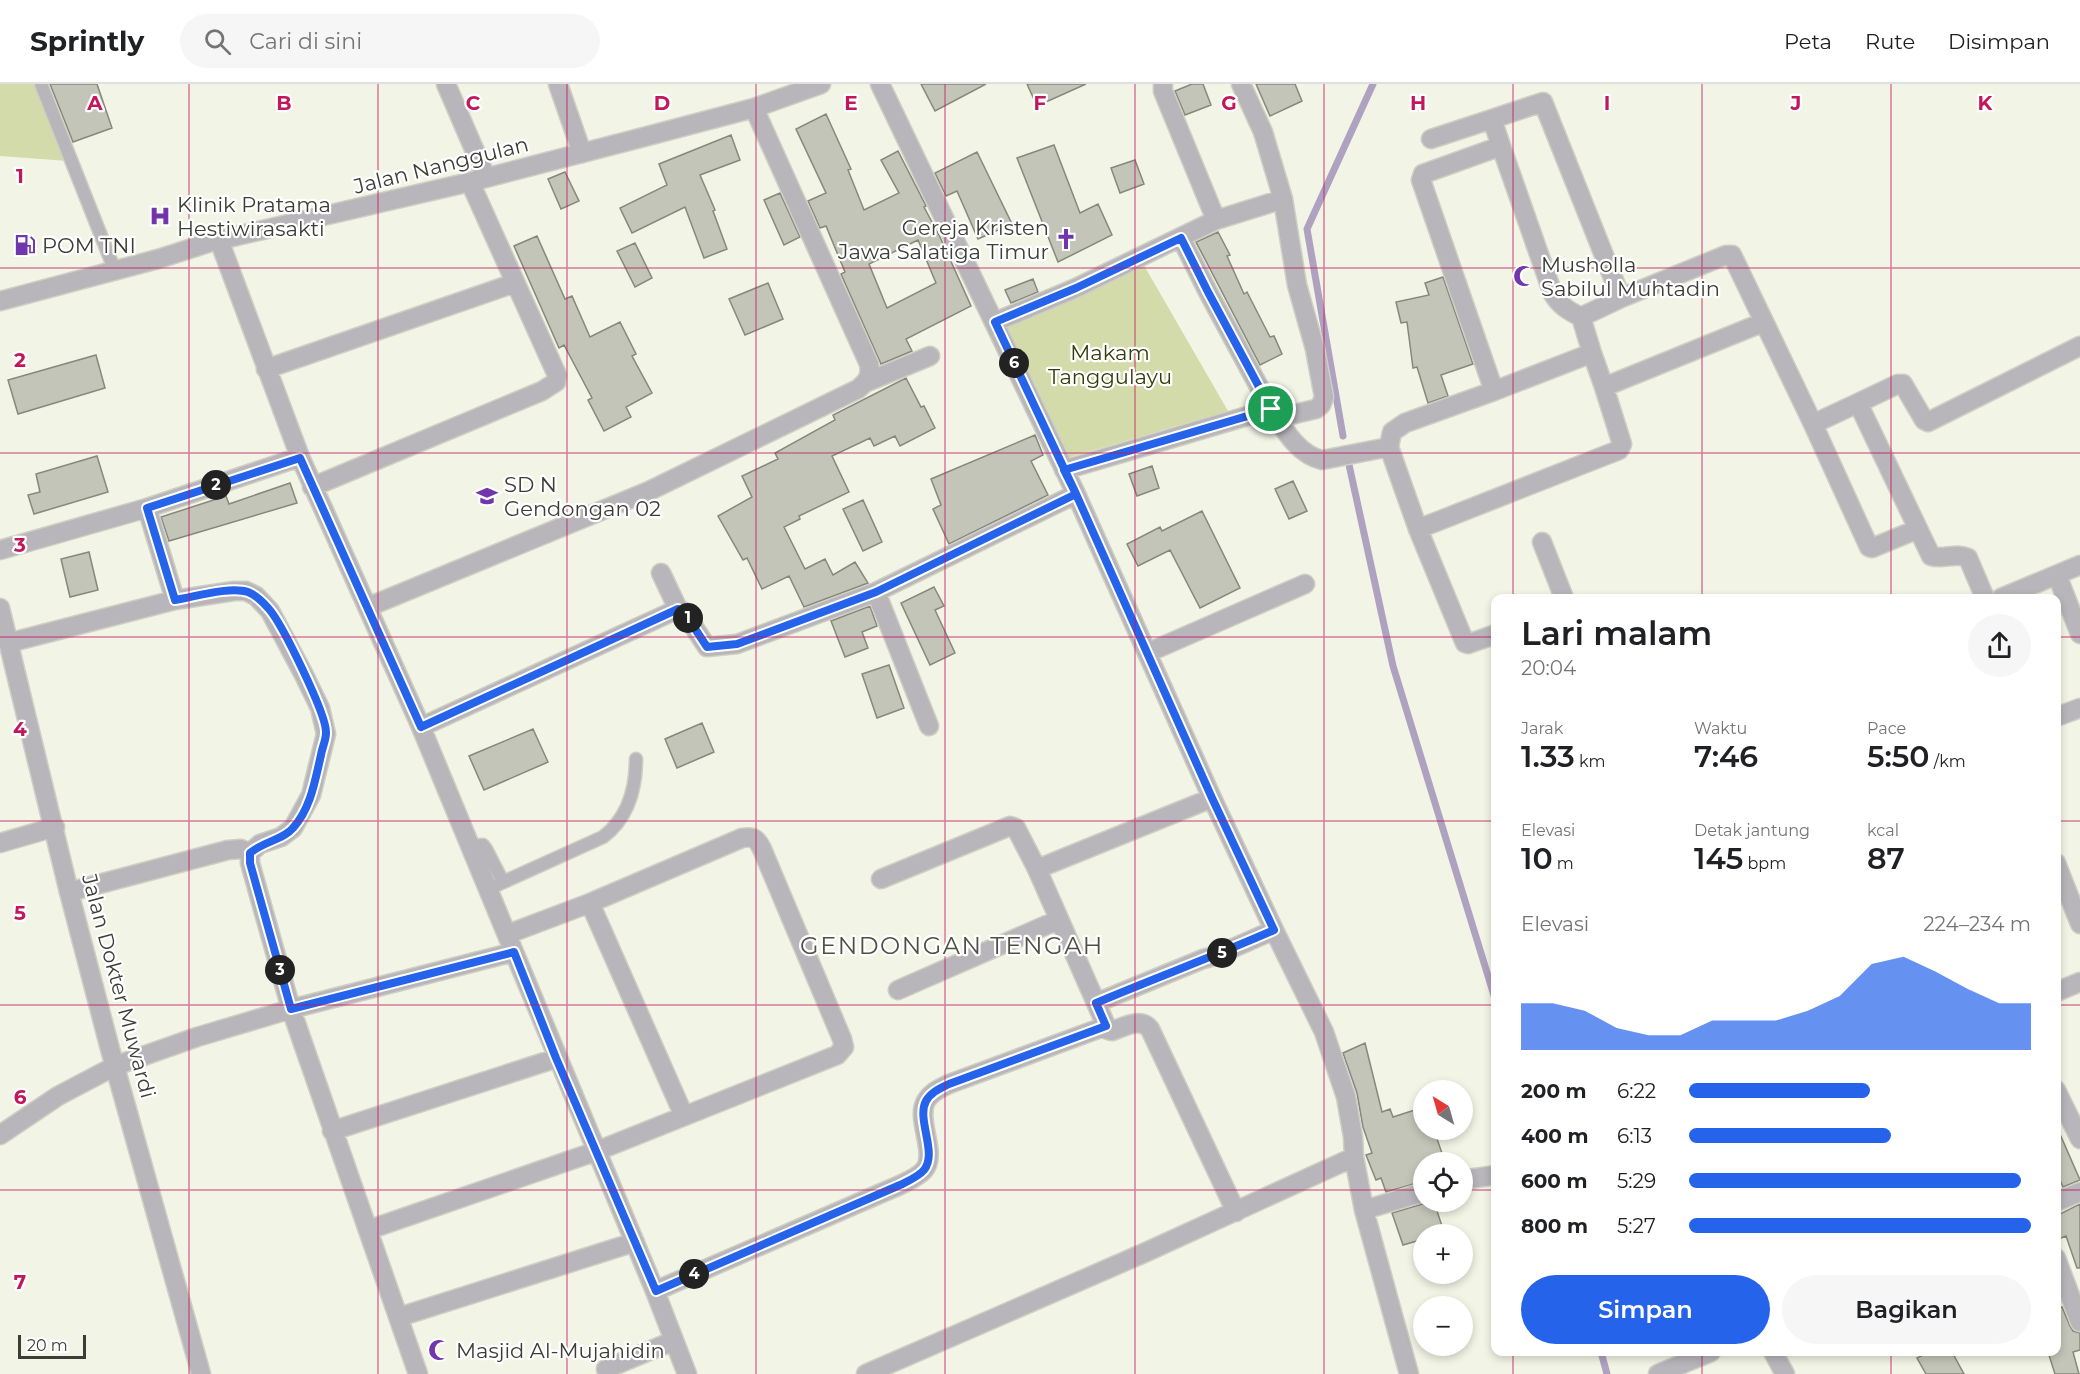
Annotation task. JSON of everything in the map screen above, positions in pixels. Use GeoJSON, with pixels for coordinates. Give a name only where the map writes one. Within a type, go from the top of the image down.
{"type":"FeatureCollection","features":[{"type":"Feature","properties":{"kind":"street"},"geometry":{"type":"LineString","coordinates":[[312,487],[542,391],[556,382],[557,375],[515,283],[446,84]]}},
{"type":"Feature","properties":{"kind":"street"},"geometry":{"type":"LineString","coordinates":[[558,84],[582,153]]}},
{"type":"Feature","properties":{"kind":"street","name":"Jalan Nanggulan"},"geometry":{"type":"LineString","coordinates":[[0,301],[115,271],[219,240],[478,179],[754,108],[821,84]]}},
{"type":"Feature","properties":{"kind":"street"},"geometry":{"type":"LineString","coordinates":[[880,84],[1076,494],[1212,798],[1324,1032],[1346,1097],[1364,1210],[1409,1374]]}},
{"type":"Feature","properties":{"kind":"street"},"geometry":{"type":"LineString","coordinates":[[1162,84],[1216,220]]}},
{"type":"Feature","properties":{"kind":"street"},"geometry":{"type":"LineString","coordinates":[[1064,470],[1274,414],[1316,409],[1321,405],[1324,398],[1315,349],[1297,285],[1283,199],[1263,132],[1241,84]]}},
{"type":"Feature","properties":{"kind":"street"},"geometry":{"type":"LineString","coordinates":[[1431,139],[1543,102],[1621,298]]}},
{"type":"Feature","properties":{"kind":"street"},"geometry":{"type":"LineString","coordinates":[[754,108],[869,364],[871,374],[867,382]]}},
{"type":"Feature","properties":{"kind":"street"},"geometry":{"type":"LineString","coordinates":[[1418,529],[1619,450],[1622,444],[1581,317],[1563,307],[1554,294],[1492,119]]}},
{"type":"Feature","properties":{"kind":"street"},"geometry":{"type":"LineString","coordinates":[[1494,392],[1420,180],[1423,174],[1502,146]]}},
{"type":"Feature","properties":{"kind":"street"},"geometry":{"type":"LineString","coordinates":[[995,322],[1076,288],[1216,220],[1283,199]]}},
{"type":"Feature","properties":{"kind":"street"},"geometry":{"type":"LineString","coordinates":[[1181,238],[1274,414],[1303,451],[1312,458],[1322,460],[1389,447]]}},
{"type":"Feature","properties":{"kind":"street"},"geometry":{"type":"LineString","coordinates":[[219,240],[312,487],[421,727],[470,846],[496,886],[514,952],[556,1058],[656,1291],[687,1374]]}},
{"type":"Feature","properties":{"kind":"street"},"geometry":{"type":"LineString","coordinates":[[1581,317],[1621,298],[1730,254],[1735,257],[1869,548],[1918,529]]}},
{"type":"Feature","properties":{"kind":"street"},"geometry":{"type":"LineString","coordinates":[[266,369],[515,283]]}},
{"type":"Feature","properties":{"kind":"street"},"geometry":{"type":"LineString","coordinates":[[1604,387],[1764,322]]}},
{"type":"Feature","properties":{"kind":"street"},"geometry":{"type":"LineString","coordinates":[[1813,424],[1898,384],[1903,384],[1924,420],[1930,422],[2080,346]]}},
{"type":"Feature","properties":{"kind":"street"},"geometry":{"type":"LineString","coordinates":[[1491,636],[1466,644],[1418,529],[1389,447],[1390,436],[1401,425],[1494,392],[1592,353]]}},
{"type":"Feature","properties":{"kind":"street"},"geometry":{"type":"LineString","coordinates":[[368,608],[649,491],[858,389],[867,382],[930,356]]}},
{"type":"Feature","properties":{"kind":"street"},"geometry":{"type":"LineString","coordinates":[[1858,404],[1931,556],[1936,558],[1962,555],[1968,558],[1983,594]]}},
{"type":"Feature","properties":{"kind":"street"},"geometry":{"type":"LineString","coordinates":[[0,550],[147,508],[300,458]]}},
{"type":"Feature","properties":{"kind":"street"},"geometry":{"type":"LineString","coordinates":[[661,573],[678,609],[684,612],[707,647],[737,644],[876,592],[1076,494]]}},
{"type":"Feature","properties":{"kind":"street"},"geometry":{"type":"LineString","coordinates":[[147,508],[175,600]]}},
{"type":"Feature","properties":{"kind":"street"},"geometry":{"type":"LineString","coordinates":[[1542,542],[1562,594]]}},
{"type":"Feature","properties":{"kind":"street"},"geometry":{"type":"LineString","coordinates":[[2011,594],[2080,565]]}},
{"type":"Feature","properties":{"kind":"street"},"geometry":{"type":"LineString","coordinates":[[2057,575],[2080,634]]}},
{"type":"Feature","properties":{"kind":"street"},"geometry":{"type":"LineString","coordinates":[[1147,652],[1305,584]]}},
{"type":"Feature","properties":{"kind":"street"},"geometry":{"type":"LineString","coordinates":[[8,643],[175,600],[234,591],[246,591],[256,596],[270,610],[304,675],[324,720],[326,734],[305,810],[293,828],[281,837],[260,844],[250,853],[250,863],[291,1009],[418,1374]]}},
{"type":"Feature","properties":{"kind":"street"},"geometry":{"type":"LineString","coordinates":[[876,592],[929,726]]}},
{"type":"Feature","properties":{"kind":"street","name":"Jalan Dokter Muwardi"},"geometry":{"type":"LineString","coordinates":[[0,608],[69,892],[201,1374]]}},
{"type":"Feature","properties":{"kind":"street"},"geometry":{"type":"LineString","coordinates":[[421,727],[678,609]]}},
{"type":"Feature","properties":{"kind":"street"},"geometry":{"type":"LineString","coordinates":[[2061,715],[2080,708]]}},
{"type":"Feature","properties":{"kind":"street"},"geometry":{"type":"LineString","coordinates":[[1037,869],[1212,798]]}},
{"type":"Feature","properties":{"kind":"street"},"geometry":{"type":"LineString","coordinates":[[881,879],[1010,826],[1016,828],[1037,869],[1108,1030],[1146,1024],[1236,1212]]}},
{"type":"Feature","properties":{"kind":"street"},"geometry":{"type":"LineString","coordinates":[[0,843],[55,827]]}},
{"type":"Feature","properties":{"kind":"street"},"geometry":{"type":"LineString","coordinates":[[368,1230],[597,1151],[837,1055],[844,1047],[762,849],[758,840],[751,837],[742,838],[590,903],[508,934]]}},
{"type":"Feature","properties":{"kind":"street"},"geometry":{"type":"LineString","coordinates":[[69,892],[228,850],[241,849],[250,853]]}},
{"type":"Feature","properties":{"kind":"street"},"geometry":{"type":"LineString","coordinates":[[2061,876],[2080,924]]}},
{"type":"Feature","properties":{"kind":"street"},"geometry":{"type":"LineString","coordinates":[[590,903],[684,1116]]}},
{"type":"Feature","properties":{"kind":"street"},"geometry":{"type":"LineString","coordinates":[[898,990],[1058,920]]}},
{"type":"Feature","properties":{"kind":"street"},"geometry":{"type":"LineString","coordinates":[[1096,1003],[1274,930]]}},
{"type":"Feature","properties":{"kind":"street"},"geometry":{"type":"LineString","coordinates":[[0,1135],[58,1096],[115,1066],[197,1037],[291,1009],[514,952]]}},
{"type":"Feature","properties":{"kind":"street"},"geometry":{"type":"LineString","coordinates":[[2061,990],[2080,982]]}},
{"type":"Feature","properties":{"kind":"street"},"geometry":{"type":"LineString","coordinates":[[656,1291],[913,1178],[924,1169],[928,1160],[923,1110],[926,1101],[934,1092],[949,1084],[1106,1026]]}},
{"type":"Feature","properties":{"kind":"street"},"geometry":{"type":"LineString","coordinates":[[332,1131],[556,1058]]}},
{"type":"Feature","properties":{"kind":"street"},"geometry":{"type":"LineString","coordinates":[[2061,1100],[2080,1139]]}},
{"type":"Feature","properties":{"kind":"street"},"geometry":{"type":"LineString","coordinates":[[866,1374],[1236,1212],[1354,1157]]}},
{"type":"Feature","properties":{"kind":"street"},"geometry":{"type":"LineString","coordinates":[[1473,1178],[1491,1175]]}},
{"type":"Feature","properties":{"kind":"street"},"geometry":{"type":"LineString","coordinates":[[2061,1200],[2080,1192]]}},
{"type":"Feature","properties":{"kind":"street"},"geometry":{"type":"LineString","coordinates":[[1364,1210],[1413,1195]]}},
{"type":"Feature","properties":{"kind":"street"},"geometry":{"type":"LineString","coordinates":[[399,1317],[635,1242]]}},
{"type":"Feature","properties":{"kind":"street"},"geometry":{"type":"LineString","coordinates":[[2061,1271],[2080,1322]]}},
{"type":"Feature","properties":{"kind":"street"},"geometry":{"type":"LineString","coordinates":[[606,1369],[674,1341]]}},
{"type":"Feature","properties":{"kind":"street"},"geometry":{"type":"LineString","coordinates":[[1658,1374],[1701,1356]]}},
{"type":"Feature","properties":{"kind":"street"},"geometry":{"type":"LineString","coordinates":[[1775,1356],[1785,1374]]}},
{"type":"Feature","properties":{"kind":"lane"},"geometry":{"type":"LineString","coordinates":[[41,84],[115,271]]}},
{"type":"Feature","properties":{"kind":"lane"},"geometry":{"type":"LineString","coordinates":[[496,886],[603,837],[613,829],[630,800],[634,786],[636,759]]}},
{"type":"Feature","properties":{"kind":"green space"},"geometry":{"type":"Polygon","coordinates":[[[0,84],[38,84],[68,161],[0,156],[0,84]]]}},
{"type":"Feature","properties":{"kind":"green space","name":"Makam Tanggulayu"},"geometry":{"type":"Polygon","coordinates":[[[1142,262],[1228,411],[1067,458],[1004,327],[1142,262]]]}},
{"type":"Feature","properties":{"kind":"building"},"geometry":{"type":"Polygon","coordinates":[[[50,84],[97,84],[112,128],[73,142],[50,84]]]}},
{"type":"Feature","properties":{"kind":"building"},"geometry":{"type":"Polygon","coordinates":[[[921,84],[986,84],[935,111],[921,84]]]}},
{"type":"Feature","properties":{"kind":"building"},"geometry":{"type":"Polygon","coordinates":[[[1027,84],[1086,84],[1037,106],[1027,84]]]}},
{"type":"Feature","properties":{"kind":"building"},"geometry":{"type":"Polygon","coordinates":[[[1192,84],[1203,84],[1211,105],[1185,115],[1175,91],[1192,84]]]}},
{"type":"Feature","properties":{"kind":"building"},"geometry":{"type":"Polygon","coordinates":[[[1256,84],[1295,84],[1302,101],[1270,116],[1256,84]]]}},
{"type":"Feature","properties":{"kind":"building"},"geometry":{"type":"Polygon","coordinates":[[[826,114],[851,169],[848,170],[864,210],[899,193],[881,160],[898,151],[926,206],[924,207],[971,306],[906,339],[912,351],[881,364],[841,274],[845,272],[826,226],[820,228],[808,201],[826,193],[796,129],[826,114]],[[918,240],[869,264],[887,308],[936,283],[918,240]]]}},
{"type":"Feature","properties":{"kind":"building"},"geometry":{"type":"Polygon","coordinates":[[[731,135],[740,160],[700,175],[715,210],[713,211],[727,249],[704,258],[685,207],[632,233],[620,208],[667,185],[659,164],[731,135]]]}},
{"type":"Feature","properties":{"kind":"building"},"geometry":{"type":"Polygon","coordinates":[[[1054,145],[1080,213],[1098,204],[1112,235],[1058,262],[1017,158],[1054,145]]]}},
{"type":"Feature","properties":{"kind":"building"},"geometry":{"type":"Polygon","coordinates":[[[977,152],[1012,224],[978,239],[957,191],[946,196],[935,173],[977,152]]]}},
{"type":"Feature","properties":{"kind":"building"},"geometry":{"type":"Polygon","coordinates":[[[1135,160],[1144,184],[1120,193],[1111,168],[1135,160]]]}},
{"type":"Feature","properties":{"kind":"building"},"geometry":{"type":"Polygon","coordinates":[[[565,172],[579,201],[561,209],[548,179],[565,172]]]}},
{"type":"Feature","properties":{"kind":"building"},"geometry":{"type":"Polygon","coordinates":[[[780,193],[800,237],[784,245],[764,200],[780,193]]]}},
{"type":"Feature","properties":{"kind":"building"},"geometry":{"type":"Polygon","coordinates":[[[1218,232],[1230,255],[1227,256],[1244,294],[1247,292],[1270,337],[1274,336],[1282,354],[1260,365],[1196,242],[1218,232]]]}},
{"type":"Feature","properties":{"kind":"building"},"geometry":{"type":"Polygon","coordinates":[[[537,236],[565,299],[572,296],[590,337],[620,322],[636,354],[632,356],[652,393],[626,407],[631,417],[604,431],[588,400],[592,398],[564,345],[559,348],[514,246],[537,236]]]}},
{"type":"Feature","properties":{"kind":"building"},"geometry":{"type":"Polygon","coordinates":[[[635,243],[652,278],[635,287],[617,251],[635,243]]]}},
{"type":"Feature","properties":{"kind":"building"},"geometry":{"type":"Polygon","coordinates":[[[1443,277],[1473,364],[1441,375],[1448,396],[1428,403],[1417,367],[1413,368],[1407,322],[1401,323],[1396,302],[1429,295],[1425,283],[1443,277]]]}},
{"type":"Feature","properties":{"kind":"building"},"geometry":{"type":"Polygon","coordinates":[[[1033,279],[1038,292],[1011,303],[1005,290],[1033,279]]]}},
{"type":"Feature","properties":{"kind":"building"},"geometry":{"type":"Polygon","coordinates":[[[768,283],[783,319],[745,335],[729,299],[768,283]]]}},
{"type":"Feature","properties":{"kind":"building"},"geometry":{"type":"Polygon","coordinates":[[[96,355],[105,388],[18,414],[8,380],[96,355]]]}},
{"type":"Feature","properties":{"kind":"building"},"geometry":{"type":"Polygon","coordinates":[[[906,378],[935,428],[900,446],[895,436],[874,446],[870,438],[832,456],[849,492],[799,516],[800,519],[784,527],[805,569],[825,559],[833,575],[855,562],[868,583],[804,607],[789,576],[762,589],[747,558],[743,560],[718,516],[752,497],[742,476],[778,459],[775,453],[835,420],[833,415],[906,378]]]}},
{"type":"Feature","properties":{"kind":"building"},"geometry":{"type":"Polygon","coordinates":[[[1035,435],[1043,455],[1031,461],[1048,495],[949,544],[933,509],[941,505],[931,479],[1035,435]]]}},
{"type":"Feature","properties":{"kind":"building"},"geometry":{"type":"Polygon","coordinates":[[[97,456],[108,492],[34,514],[28,495],[40,492],[36,474],[97,456]]]}},
{"type":"Feature","properties":{"kind":"building"},"geometry":{"type":"Polygon","coordinates":[[[1152,466],[1159,488],[1137,496],[1129,474],[1152,466]]]}},
{"type":"Feature","properties":{"kind":"building"},"geometry":{"type":"Polygon","coordinates":[[[1293,481],[1307,511],[1289,519],[1275,489],[1293,481]]]}},
{"type":"Feature","properties":{"kind":"building"},"geometry":{"type":"Polygon","coordinates":[[[290,483],[297,503],[169,541],[161,517],[226,496],[229,504],[290,483]]]}},
{"type":"Feature","properties":{"kind":"building"},"geometry":{"type":"Polygon","coordinates":[[[863,500],[882,542],[863,551],[843,509],[863,500]]]}},
{"type":"Feature","properties":{"kind":"building"},"geometry":{"type":"Polygon","coordinates":[[[1202,511],[1240,588],[1200,608],[1170,550],[1138,566],[1127,544],[1160,527],[1162,531],[1202,511]]]}},
{"type":"Feature","properties":{"kind":"building"},"geometry":{"type":"Polygon","coordinates":[[[89,552],[98,590],[70,597],[61,559],[89,552]]]}},
{"type":"Feature","properties":{"kind":"building"},"geometry":{"type":"Polygon","coordinates":[[[934,587],[944,606],[935,610],[955,653],[930,665],[901,603],[934,587]]]}},
{"type":"Feature","properties":{"kind":"building"},"geometry":{"type":"Polygon","coordinates":[[[870,606],[877,626],[862,632],[868,648],[845,657],[831,621],[870,606]]]}},
{"type":"Feature","properties":{"kind":"building"},"geometry":{"type":"Polygon","coordinates":[[[889,665],[904,708],[877,718],[862,674],[889,665]]]}},
{"type":"Feature","properties":{"kind":"building"},"geometry":{"type":"Polygon","coordinates":[[[702,723],[714,752],[677,768],[665,739],[702,723]]]}},
{"type":"Feature","properties":{"kind":"building"},"geometry":{"type":"Polygon","coordinates":[[[533,729],[548,762],[484,790],[469,756],[533,729]]]}},
{"type":"Feature","properties":{"kind":"building"},"geometry":{"type":"Polygon","coordinates":[[[1365,1043],[1382,1112],[1390,1109],[1393,1117],[1413,1111],[1413,1140],[1437,1140],[1442,1152],[1413,1152],[1413,1184],[1386,1192],[1381,1178],[1376,1180],[1366,1155],[1372,1153],[1363,1127],[1357,1093],[1343,1053],[1365,1043]]]}},
{"type":"Feature","properties":{"kind":"building"},"geometry":{"type":"Polygon","coordinates":[[[2061,1136],[2080,1180],[2063,1187],[2061,1182],[2061,1136]]]}},
{"type":"Feature","properties":{"kind":"building"},"geometry":{"type":"Polygon","coordinates":[[[2080,1204],[2080,1268],[2077,1268],[2066,1236],[2061,1238],[2061,1214],[2080,1204]]]}},
{"type":"Feature","properties":{"kind":"building"},"geometry":{"type":"Polygon","coordinates":[[[1413,1207],[1413,1212],[1437,1212],[1441,1224],[1413,1224],[1413,1242],[1403,1245],[1392,1213],[1413,1207]]]}},
{"type":"Feature","properties":{"kind":"building"},"geometry":{"type":"Polygon","coordinates":[[[2061,1307],[2073,1331],[2080,1333],[2080,1350],[2073,1352],[2079,1374],[2055,1374],[2049,1356],[2061,1356],[2061,1307]]]}},
{"type":"Feature","properties":{"kind":"building"},"geometry":{"type":"Polygon","coordinates":[[[1954,1356],[1964,1374],[1926,1374],[1917,1358],[1954,1356]]]}},
{"type":"Feature","properties":{"kind":"waterway"},"geometry":{"type":"LineString","coordinates":[[1343,436],[1307,229],[1373,84]]}},
{"type":"Feature","properties":{"kind":"waterway"},"geometry":{"type":"LineString","coordinates":[[1348,460],[1393,666],[1491,986]]}},
{"type":"Feature","properties":{"kind":"waterway"},"geometry":{"type":"LineString","coordinates":[[1602,1356],[1607,1374]]}},
{"type":"Feature","properties":{"kind":"place","name":"Klinik Pratama Hestiwirasakti"},"geometry":{"type":"Point","coordinates":[160,216]}},
{"type":"Feature","properties":{"kind":"place","name":"Gereja Kristen Jawa Salatiga Timur"},"geometry":{"type":"Point","coordinates":[1066,239]}},
{"type":"Feature","properties":{"kind":"place","name":"POM TNI"},"geometry":{"type":"Point","coordinates":[25,245]}},
{"type":"Feature","properties":{"kind":"place","name":"Musholla Sabilul Muhtadin"},"geometry":{"type":"Point","coordinates":[1524,276]}},
{"type":"Feature","properties":{"kind":"place","name":"SD N Gendongan 02"},"geometry":{"type":"Point","coordinates":[487,496]}},
{"type":"Feature","properties":{"kind":"place","name":"Masjid Al-Mujahidin"},"geometry":{"type":"Point","coordinates":[439,1350]}},
{"type":"Feature","properties":{"kind":"district","name":"GENDONGAN TENGAH"},"geometry":{"type":"Point","coordinates":[952,945]}},
{"type":"Feature","properties":{"kind":"route"},"geometry":{"type":"LineString","coordinates":[[1271,409],[1064,470],[1076,494],[876,592],[737,644],[707,647],[684,612],[678,609],[421,727],[300,458],[147,508],[175,600],[234,591],[246,591],[256,596],[270,610],[304,675],[324,720],[326,734],[305,810],[293,828],[281,837],[260,844],[250,853],[250,863],[291,1009],[514,952],[556,1058],[656,1291],[913,1178],[924,1169],[928,1160],[923,1110],[926,1101],[934,1092],[949,1084],[1106,1026],[1096,1003],[1274,930],[1212,798],[1076,494],[1064,470],[995,322],[1076,288],[1126,262],[1181,238],[1271,409]]}}]}
